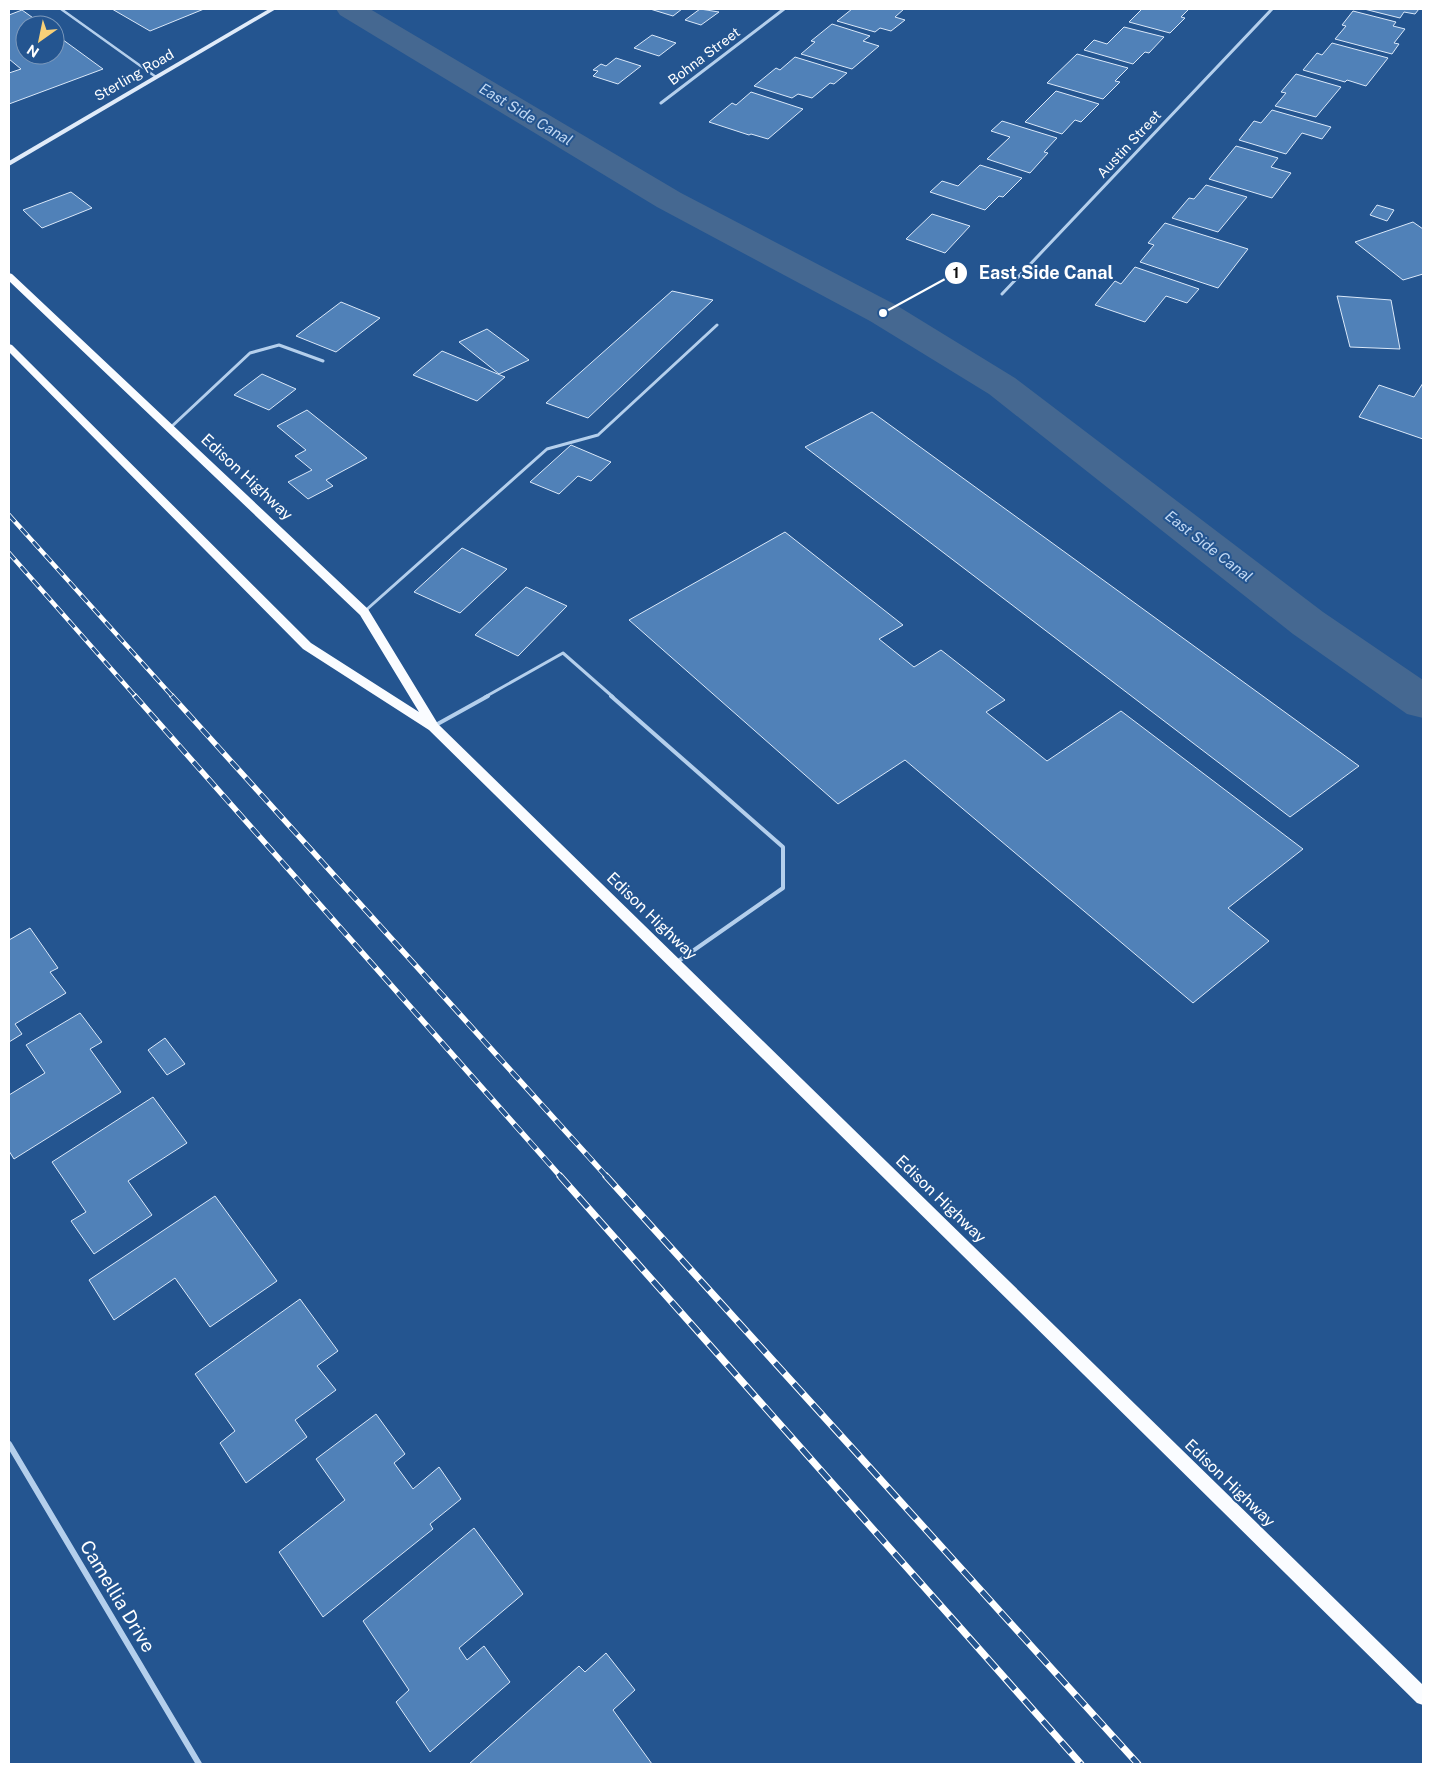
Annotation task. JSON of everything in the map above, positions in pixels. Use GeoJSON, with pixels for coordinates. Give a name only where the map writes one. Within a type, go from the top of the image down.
{"type":"FeatureCollection","features":[{"type":"Feature","properties":{"kind":"main road","name":"Edison Highway"},"geometry":{"type":"LineString","coordinates":[[9,276],[364,612],[433,726]]}},
{"type":"Feature","properties":{"kind":"main road","name":"Edison Highway"},"geometry":{"type":"LineString","coordinates":[[9,347],[307,646],[433,726],[1423,1697]]}},
{"type":"Feature","properties":{"kind":"street","name":"Sterling Road"},"geometry":{"type":"LineString","coordinates":[[9,164],[273,9]]}},
{"type":"Feature","properties":{"kind":"street","name":"Bohna Street"},"geometry":{"type":"LineString","coordinates":[[661,102],[784,9]]}},
{"type":"Feature","properties":{"kind":"street","name":"Austin Street"},"geometry":{"type":"LineString","coordinates":[[1002,294],[1272,9]]}},
{"type":"Feature","properties":{"kind":"street","name":"Camellia Drive"},"geometry":{"type":"LineString","coordinates":[[9,1444],[199,1764]]}},
{"type":"Feature","properties":{"kind":"lane"},"geometry":{"type":"LineString","coordinates":[[61,9],[156,77]]}},
{"type":"Feature","properties":{"kind":"lane"},"geometry":{"type":"LineString","coordinates":[[364,612],[547,449],[598,435],[717,325]]}},
{"type":"Feature","properties":{"kind":"lane"},"geometry":{"type":"LineString","coordinates":[[170,428],[250,353],[279,345],[323,362]]}},
{"type":"Feature","properties":{"kind":"lane"},"geometry":{"type":"LineString","coordinates":[[433,726],[563,653],[783,847],[784,888],[675,964]]}},
{"type":"Feature","properties":{"kind":"building"},"geometry":{"type":"Polygon","coordinates":[[[112,9],[204,9],[150,31],[112,9]]]}},
{"type":"Feature","properties":{"kind":"building"},"geometry":{"type":"Polygon","coordinates":[[[650,9],[682,9],[673,16],[650,9]]]}},
{"type":"Feature","properties":{"kind":"building"},"geometry":{"type":"Polygon","coordinates":[[[700,9],[719,12],[701,25],[685,20],[700,9]]]}},
{"type":"Feature","properties":{"kind":"building"},"geometry":{"type":"Polygon","coordinates":[[[852,9],[904,9],[895,17],[905,20],[891,31],[880,28],[875,32],[837,21],[852,9]]]}},
{"type":"Feature","properties":{"kind":"building"},"geometry":{"type":"Polygon","coordinates":[[[1142,9],[1189,9],[1181,17],[1185,18],[1170,33],[1129,22],[1142,9]]]}},
{"type":"Feature","properties":{"kind":"building"},"geometry":{"type":"Polygon","coordinates":[[[1364,9],[1419,9],[1415,14],[1404,12],[1400,18],[1364,9]]]}},
{"type":"Feature","properties":{"kind":"building"},"geometry":{"type":"Polygon","coordinates":[[[22,10],[29,15],[15,15],[15,64],[9,59],[9,15],[22,10]]]}},
{"type":"Feature","properties":{"kind":"building"},"geometry":{"type":"Polygon","coordinates":[[[1353,11],[1396,22],[1393,26],[1405,29],[1394,43],[1399,44],[1392,54],[1335,39],[1346,26],[1342,25],[1353,11]]]}},
{"type":"Feature","properties":{"kind":"building"},"geometry":{"type":"Polygon","coordinates":[[[832,24],[870,36],[863,41],[879,46],[852,69],[801,54],[815,42],[811,41],[832,24]]]}},
{"type":"Feature","properties":{"kind":"building"},"geometry":{"type":"Polygon","coordinates":[[[1124,27],[1164,37],[1149,53],[1145,52],[1133,64],[1084,50],[1094,40],[1107,44],[1124,27]]]}},
{"type":"Feature","properties":{"kind":"building"},"geometry":{"type":"Polygon","coordinates":[[[652,35],[676,43],[659,56],[634,48],[652,35]]]}},
{"type":"Feature","properties":{"kind":"building"},"geometry":{"type":"Polygon","coordinates":[[[65,41],[103,69],[9,104],[9,73],[21,69],[16,65],[65,65],[65,41]]]}},
{"type":"Feature","properties":{"kind":"building"},"geometry":{"type":"Polygon","coordinates":[[[1332,43],[1388,58],[1366,86],[1303,70],[1317,53],[1322,55],[1332,43]]]}},
{"type":"Feature","properties":{"kind":"building"},"geometry":{"type":"Polygon","coordinates":[[[1077,54],[1128,68],[1115,81],[1120,82],[1103,99],[1047,83],[1077,54]]]}},
{"type":"Feature","properties":{"kind":"building"},"geometry":{"type":"Polygon","coordinates":[[[795,57],[847,73],[834,84],[830,83],[812,98],[798,94],[792,98],[754,86],[776,68],[780,70],[795,57]]]}},
{"type":"Feature","properties":{"kind":"building"},"geometry":{"type":"Polygon","coordinates":[[[616,58],[641,66],[618,84],[593,76],[598,71],[593,70],[601,64],[606,66],[616,58]]]}},
{"type":"Feature","properties":{"kind":"building"},"geometry":{"type":"Polygon","coordinates":[[[1296,74],[1341,87],[1316,117],[1275,106],[1286,93],[1281,92],[1296,74]]]}},
{"type":"Feature","properties":{"kind":"building"},"geometry":{"type":"Polygon","coordinates":[[[1056,91],[1099,104],[1081,122],[1075,120],[1062,134],[1025,122],[1056,91]]]}},
{"type":"Feature","properties":{"kind":"building"},"geometry":{"type":"Polygon","coordinates":[[[751,92],[803,109],[768,139],[709,122],[732,103],[736,105],[751,92]]]}},
{"type":"Feature","properties":{"kind":"building"},"geometry":{"type":"Polygon","coordinates":[[[1272,110],[1331,127],[1322,139],[1302,133],[1286,154],[1239,140],[1254,121],[1261,123],[1272,110]]]}},
{"type":"Feature","properties":{"kind":"building"},"geometry":{"type":"Polygon","coordinates":[[[1002,121],[1057,138],[1044,152],[1048,153],[1030,173],[987,159],[1010,137],[991,131],[1002,121]]]}},
{"type":"Feature","properties":{"kind":"building"},"geometry":{"type":"Polygon","coordinates":[[[1236,146],[1278,158],[1271,167],[1291,173],[1272,198],[1209,179],[1236,146]]]}},
{"type":"Feature","properties":{"kind":"building"},"geometry":{"type":"Polygon","coordinates":[[[980,165],[1022,178],[1003,197],[999,196],[985,210],[930,192],[942,181],[958,186],[980,165]]]}},
{"type":"Feature","properties":{"kind":"building"},"geometry":{"type":"Polygon","coordinates":[[[1206,185],[1247,197],[1218,232],[1172,218],[1189,198],[1194,199],[1206,185]]]}},
{"type":"Feature","properties":{"kind":"building"},"geometry":{"type":"Polygon","coordinates":[[[71,192],[92,208],[42,228],[23,210],[71,192]]]}},
{"type":"Feature","properties":{"kind":"building"},"geometry":{"type":"Polygon","coordinates":[[[1377,205],[1394,210],[1387,221],[1370,215],[1377,205]]]}},
{"type":"Feature","properties":{"kind":"building"},"geometry":{"type":"Polygon","coordinates":[[[932,214],[970,226],[945,253],[906,239],[932,214]]]}},
{"type":"Feature","properties":{"kind":"building"},"geometry":{"type":"Polygon","coordinates":[[[1413,222],[1423,229],[1423,274],[1403,280],[1355,242],[1413,222]]]}},
{"type":"Feature","properties":{"kind":"building"},"geometry":{"type":"Polygon","coordinates":[[[1165,223],[1248,249],[1218,288],[1140,262],[1154,245],[1148,243],[1165,223]]]}},
{"type":"Feature","properties":{"kind":"building"},"geometry":{"type":"Polygon","coordinates":[[[1135,267],[1199,289],[1187,303],[1166,296],[1145,322],[1095,305],[1115,281],[1121,284],[1135,267]]]}},
{"type":"Feature","properties":{"kind":"building"},"geometry":{"type":"Polygon","coordinates":[[[672,291],[713,300],[588,418],[546,403],[672,291]]]}},
{"type":"Feature","properties":{"kind":"building"},"geometry":{"type":"Polygon","coordinates":[[[1337,296],[1391,300],[1400,349],[1350,347],[1337,296]]]}},
{"type":"Feature","properties":{"kind":"building"},"geometry":{"type":"Polygon","coordinates":[[[341,302],[380,318],[336,352],[296,336],[341,302]]]}},
{"type":"Feature","properties":{"kind":"building"},"geometry":{"type":"Polygon","coordinates":[[[487,329],[529,360],[499,374],[459,342],[487,329]]]}},
{"type":"Feature","properties":{"kind":"building"},"geometry":{"type":"Polygon","coordinates":[[[442,351],[505,377],[477,401],[413,375],[442,351]]]}},
{"type":"Feature","properties":{"kind":"building"},"geometry":{"type":"Polygon","coordinates":[[[262,374],[296,389],[269,410],[234,395],[262,374]]]}},
{"type":"Feature","properties":{"kind":"building"},"geometry":{"type":"Polygon","coordinates":[[[1423,383],[1423,439],[1359,417],[1379,385],[1414,397],[1423,383]]]}},
{"type":"Feature","properties":{"kind":"building"},"geometry":{"type":"Polygon","coordinates":[[[307,410],[367,458],[326,480],[333,486],[308,499],[288,482],[312,470],[295,456],[306,450],[277,426],[307,410]]]}},
{"type":"Feature","properties":{"kind":"building"},"geometry":{"type":"Polygon","coordinates":[[[872,412],[1359,766],[1290,817],[805,447],[872,412]]]}},
{"type":"Feature","properties":{"kind":"building"},"geometry":{"type":"Polygon","coordinates":[[[571,445],[611,462],[591,481],[578,476],[559,494],[530,482],[571,445]]]}},
{"type":"Feature","properties":{"kind":"building"},"geometry":{"type":"Polygon","coordinates":[[[785,532],[903,625],[879,639],[914,667],[941,650],[1005,700],[986,712],[1047,761],[1121,711],[1303,849],[1228,908],[1269,941],[1193,1003],[905,760],[838,804],[629,620],[785,532]]]}},
{"type":"Feature","properties":{"kind":"building"},"geometry":{"type":"Polygon","coordinates":[[[462,548],[507,569],[460,613],[414,592],[462,548]]]}},
{"type":"Feature","properties":{"kind":"building"},"geometry":{"type":"Polygon","coordinates":[[[526,587],[567,606],[518,656],[475,635],[526,587]]]}},
{"type":"Feature","properties":{"kind":"building"},"geometry":{"type":"Polygon","coordinates":[[[30,928],[58,968],[50,972],[66,993],[15,1024],[22,1034],[9,1042],[9,940],[30,928]]]}},
{"type":"Feature","properties":{"kind":"building"},"geometry":{"type":"Polygon","coordinates":[[[80,1013],[102,1042],[90,1049],[121,1092],[14,1159],[9,1151],[9,1095],[45,1073],[26,1045],[80,1013]]]}},
{"type":"Feature","properties":{"kind":"building"},"geometry":{"type":"Polygon","coordinates":[[[165,1038],[185,1064],[167,1075],[148,1050],[165,1038]]]}},
{"type":"Feature","properties":{"kind":"building"},"geometry":{"type":"Polygon","coordinates":[[[153,1097],[187,1143],[128,1181],[152,1215],[94,1254],[71,1221],[86,1212],[52,1162],[153,1097]]]}},
{"type":"Feature","properties":{"kind":"building"},"geometry":{"type":"Polygon","coordinates":[[[215,1196],[277,1281],[210,1327],[175,1278],[114,1320],[89,1280],[215,1196]]]}},
{"type":"Feature","properties":{"kind":"building"},"geometry":{"type":"Polygon","coordinates":[[[300,1299],[338,1351],[317,1366],[336,1390],[295,1420],[307,1437],[246,1483],[220,1443],[235,1431],[195,1374],[300,1299]]]}},
{"type":"Feature","properties":{"kind":"building"},"geometry":{"type":"Polygon","coordinates":[[[376,1414],[405,1454],[394,1463],[413,1489],[439,1467],[461,1499],[430,1524],[433,1529],[323,1617],[279,1552],[345,1500],[316,1459],[376,1414]]]}},
{"type":"Feature","properties":{"kind":"building"},"geometry":{"type":"Polygon","coordinates":[[[474,1528],[523,1594],[459,1648],[467,1660],[484,1646],[510,1682],[430,1752],[396,1702],[409,1690],[363,1621],[474,1528]]]}},
{"type":"Feature","properties":{"kind":"building"},"geometry":{"type":"Polygon","coordinates":[[[606,1653],[635,1690],[613,1710],[652,1764],[469,1764],[579,1666],[585,1672],[606,1653]]]}},
{"type":"Feature","properties":{"kind":"waterway","name":"East Side Canal"},"geometry":{"type":"LineString","coordinates":[[350,9],[669,200],[883,313],[1002,386],[1308,623],[1423,702]]}},
{"type":"Feature","properties":{"kind":"railway"},"geometry":{"type":"LineString","coordinates":[[9,515],[173,697]]}},
{"type":"Feature","properties":{"kind":"railway"},"geometry":{"type":"LineString","coordinates":[[9,553],[136,697]]}},
{"type":"Feature","properties":{"kind":"railway"},"geometry":{"type":"LineString","coordinates":[[135,696],[561,1177]]}},
{"type":"Feature","properties":{"kind":"railway"},"geometry":{"type":"LineString","coordinates":[[172,696],[607,1177]]}},
{"type":"Feature","properties":{"kind":"railway"},"geometry":{"type":"LineString","coordinates":[[560,1176],[1081,1764]]}},
{"type":"Feature","properties":{"kind":"railway"},"geometry":{"type":"LineString","coordinates":[[606,1176],[1138,1764]]}},
{"type":"Feature","properties":{"kind":"place","name":"East Side Canal"},"geometry":{"type":"Point","coordinates":[883,313]}}]}
